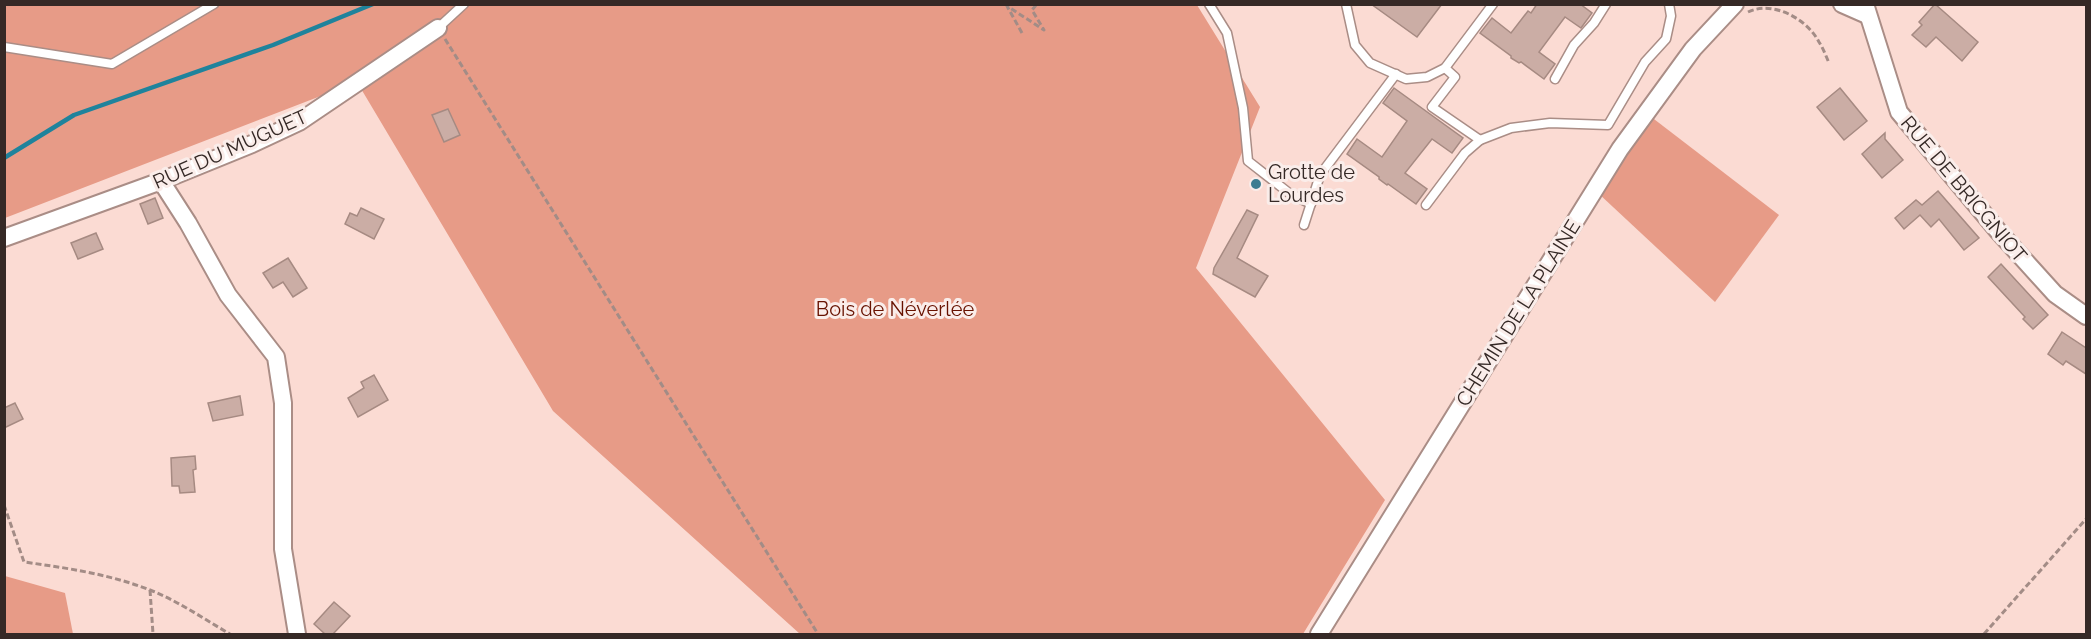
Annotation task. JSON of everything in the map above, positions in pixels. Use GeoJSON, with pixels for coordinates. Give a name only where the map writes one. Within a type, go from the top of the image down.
{"type":"FeatureCollection","features":[{"type":"Feature","properties":{"kind":"street"},"geometry":{"type":"LineString","coordinates":[[1842,4],[1866,10]]}},
{"type":"Feature","properties":{"kind":"street","name":"CHEMIN DE LA PLAINE"},"geometry":{"type":"LineString","coordinates":[[1318,634],[1620,149],[1693,48],[1740,9]]}},
{"type":"Feature","properties":{"kind":"street","name":"RUE DE BRICGNIOT"},"geometry":{"type":"LineString","coordinates":[[1866,10],[1899,112],[1998,231],[2055,294],[2086,316]]}},
{"type":"Feature","properties":{"kind":"street","name":"RUE DU MUGUET"},"geometry":{"type":"LineString","coordinates":[[4,238],[161,181],[299,122],[438,28]]}},
{"type":"Feature","properties":{"kind":"street"},"geometry":{"type":"LineString","coordinates":[[161,181],[183,215],[228,296],[276,357],[283,403],[282,549],[297,634]]}},
{"type":"Feature","properties":{"kind":"lane"},"geometry":{"type":"LineString","coordinates":[[4,47],[112,64],[214,4]]}},
{"type":"Feature","properties":{"kind":"lane"},"geometry":{"type":"LineString","coordinates":[[438,28],[464,4]]}},
{"type":"Feature","properties":{"kind":"lane"},"geometry":{"type":"LineString","coordinates":[[1209,4],[1227,33],[1243,108],[1248,161],[1289,194],[1311,204]]}},
{"type":"Feature","properties":{"kind":"lane"},"geometry":{"type":"LineString","coordinates":[[1346,4],[1355,45],[1370,63],[1406,79],[1427,77],[1445,68],[1492,4]]}},
{"type":"Feature","properties":{"kind":"lane"},"geometry":{"type":"LineString","coordinates":[[1426,205],[1465,153],[1480,140],[1510,128],[1550,123],[1608,125],[1645,62],[1666,39],[1671,16],[1669,4]]}},
{"type":"Feature","properties":{"kind":"lane"},"geometry":{"type":"LineString","coordinates":[[1555,79],[1567,56],[1594,23],[1602,6]]}},
{"type":"Feature","properties":{"kind":"lane"},"geometry":{"type":"LineString","coordinates":[[1445,68],[1455,77],[1432,107],[1480,140]]}},
{"type":"Feature","properties":{"kind":"lane"},"geometry":{"type":"LineString","coordinates":[[1304,225],[1320,175],[1396,74]]}},
{"type":"Feature","properties":{"kind":"path"},"geometry":{"type":"LineString","coordinates":[[1022,33],[1007,6],[1044,30],[1032,10],[1037,4]]}},
{"type":"Feature","properties":{"kind":"path"},"geometry":{"type":"LineString","coordinates":[[1740,9],[1760,6],[1779,9],[1797,17],[1818,40],[1829,63]]}},
{"type":"Feature","properties":{"kind":"path"},"geometry":{"type":"LineString","coordinates":[[438,28],[818,634]]}},
{"type":"Feature","properties":{"kind":"path"},"geometry":{"type":"LineString","coordinates":[[4,505],[24,562],[89,571],[150,590],[231,634]]}},
{"type":"Feature","properties":{"kind":"path"},"geometry":{"type":"LineString","coordinates":[[1984,634],[2086,519]]}},
{"type":"Feature","properties":{"kind":"path"},"geometry":{"type":"LineString","coordinates":[[150,590],[153,634]]}},
{"type":"Feature","properties":{"kind":"green space","name":"Bois de Néverlée"},"geometry":{"type":"Polygon","coordinates":[[[5,5],[1197,5],[1260,107],[1196,268],[1385,500],[1303,634],[800,634],[553,411],[357,82],[5,218],[5,5]]]}},
{"type":"Feature","properties":{"kind":"green space"},"geometry":{"type":"Polygon","coordinates":[[[1650,116],[1779,215],[1715,302],[1598,193],[1650,116]]]}},
{"type":"Feature","properties":{"kind":"green space"},"geometry":{"type":"Polygon","coordinates":[[[5,576],[65,593],[73,634],[5,634],[5,576]]]}},
{"type":"Feature","properties":{"kind":"building"},"geometry":{"type":"Polygon","coordinates":[[[1371,4],[1442,4],[1417,37],[1371,4]]]}},
{"type":"Feature","properties":{"kind":"building"},"geometry":{"type":"Polygon","coordinates":[[[1537,4],[1580,4],[1592,13],[1581,28],[1565,17],[1539,52],[1555,64],[1544,79],[1521,62],[1511,58],[1480,33],[1492,18],[1511,33],[1528,11],[1531,13],[1537,4]]]}},
{"type":"Feature","properties":{"kind":"building"},"geometry":{"type":"Polygon","coordinates":[[[1935,4],[1978,42],[1962,61],[1936,37],[1926,47],[1912,35],[1922,25],[1919,22],[1935,4]]]}},
{"type":"Feature","properties":{"kind":"building"},"geometry":{"type":"Polygon","coordinates":[[[1394,88],[1463,138],[1452,153],[1432,139],[1405,173],[1427,189],[1416,204],[1347,154],[1357,139],[1382,157],[1407,121],[1383,103],[1394,88]]]}},
{"type":"Feature","properties":{"kind":"building"},"geometry":{"type":"Polygon","coordinates":[[[1840,88],[1867,121],[1844,140],[1817,107],[1840,88]]]}},
{"type":"Feature","properties":{"kind":"building"},"geometry":{"type":"Polygon","coordinates":[[[448,109],[460,135],[444,142],[432,115],[448,109]]]}},
{"type":"Feature","properties":{"kind":"building"},"geometry":{"type":"Polygon","coordinates":[[[1885,133],[1885,139],[1903,160],[1882,178],[1862,154],[1885,133]]]}},
{"type":"Feature","properties":{"kind":"building"},"geometry":{"type":"Polygon","coordinates":[[[1938,191],[1979,238],[1964,250],[1939,219],[1931,227],[1920,215],[1904,229],[1895,218],[1916,200],[1922,205],[1938,191]]]}},
{"type":"Feature","properties":{"kind":"building"},"geometry":{"type":"Polygon","coordinates":[[[155,198],[163,218],[148,224],[140,204],[155,198]]]}},
{"type":"Feature","properties":{"kind":"building"},"geometry":{"type":"Polygon","coordinates":[[[361,208],[384,219],[374,239],[345,224],[350,213],[357,216],[361,208]]]}},
{"type":"Feature","properties":{"kind":"building"},"geometry":{"type":"Polygon","coordinates":[[[1247,210],[1258,215],[1237,258],[1268,276],[1255,297],[1213,274],[1214,268],[1247,210]]]}},
{"type":"Feature","properties":{"kind":"building"},"geometry":{"type":"Polygon","coordinates":[[[96,233],[103,249],[78,259],[71,243],[96,233]]]}},
{"type":"Feature","properties":{"kind":"building"},"geometry":{"type":"Polygon","coordinates":[[[288,258],[307,288],[293,297],[283,282],[273,288],[263,273],[288,258]]]}},
{"type":"Feature","properties":{"kind":"building"},"geometry":{"type":"Polygon","coordinates":[[[2001,264],[2048,315],[2033,329],[2023,319],[2025,317],[1988,277],[2001,264]]]}},
{"type":"Feature","properties":{"kind":"building"},"geometry":{"type":"Polygon","coordinates":[[[2062,332],[2086,348],[2086,374],[2066,361],[2063,365],[2048,354],[2062,332]]]}},
{"type":"Feature","properties":{"kind":"building"},"geometry":{"type":"Polygon","coordinates":[[[374,375],[388,400],[358,417],[348,398],[364,388],[361,382],[374,375]]]}},
{"type":"Feature","properties":{"kind":"building"},"geometry":{"type":"Polygon","coordinates":[[[240,396],[243,415],[213,421],[208,403],[240,396]]]}},
{"type":"Feature","properties":{"kind":"building"},"geometry":{"type":"Polygon","coordinates":[[[15,403],[23,419],[4,428],[4,408],[15,403]]]}},
{"type":"Feature","properties":{"kind":"building"},"geometry":{"type":"Polygon","coordinates":[[[195,456],[196,469],[193,470],[195,492],[180,493],[179,486],[172,486],[171,458],[195,456]]]}},
{"type":"Feature","properties":{"kind":"building"},"geometry":{"type":"Polygon","coordinates":[[[334,602],[350,616],[333,634],[325,634],[314,624],[334,602]]]}},
{"type":"Feature","properties":{"kind":"waterway"},"geometry":{"type":"LineString","coordinates":[[4,158],[74,115],[273,45],[373,4]]}},
{"type":"Feature","properties":{"kind":"place","name":"Grotte de Lourdes"},"geometry":{"type":"Point","coordinates":[1256,184]}}]}
